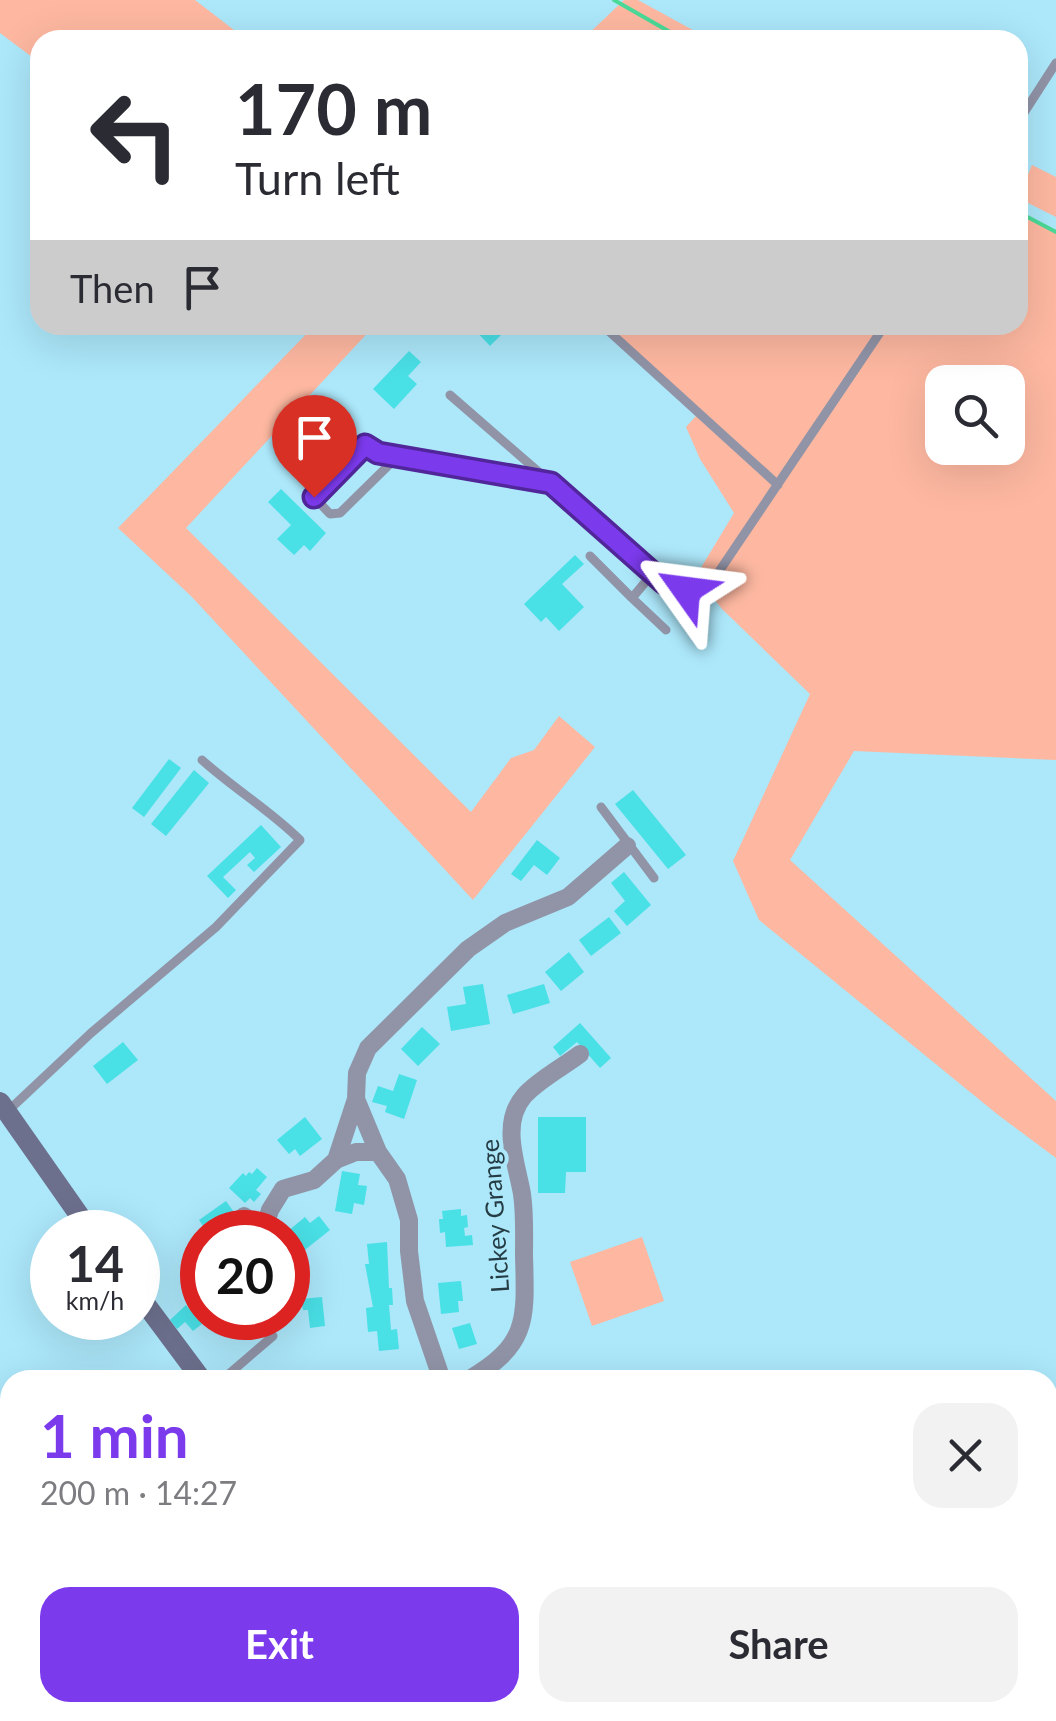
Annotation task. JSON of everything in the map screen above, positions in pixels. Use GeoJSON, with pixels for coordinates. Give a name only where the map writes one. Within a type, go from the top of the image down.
{"type":"FeatureCollection","features":[{"type":"Feature","properties":{"kind":"main road"},"geometry":{"type":"LineString","coordinates":[[3,1107],[76,1210]]}},
{"type":"Feature","properties":{"kind":"main road"},"geometry":{"type":"LineString","coordinates":[[160,1324],[195,1370]]}},
{"type":"Feature","properties":{"kind":"street"},"geometry":{"type":"LineString","coordinates":[[336,1160],[356,1099],[357,1073],[368,1048],[468,949],[505,923],[568,898],[627,846]]}},
{"type":"Feature","properties":{"kind":"street","name":"Lickey Grange"},"geometry":{"type":"LineString","coordinates":[[485,1370],[499,1362],[518,1336],[525,1312],[522,1195],[511,1151],[514,1117],[523,1097],[580,1054]]}},
{"type":"Feature","properties":{"kind":"street"},"geometry":{"type":"LineString","coordinates":[[356,1099],[378,1152],[397,1179],[409,1220],[408,1251],[415,1300],[439,1370]]}},
{"type":"Feature","properties":{"kind":"street"},"geometry":{"type":"LineString","coordinates":[[270,1210],[284,1188],[314,1180],[336,1160],[356,1152],[378,1152]]}},
{"type":"Feature","properties":{"kind":"lane"},"geometry":{"type":"LineString","coordinates":[[1028,106],[1056,63]]}},
{"type":"Feature","properties":{"kind":"lane"},"geometry":{"type":"LineString","coordinates":[[613,335],[778,485]]}},
{"type":"Feature","properties":{"kind":"lane"},"geometry":{"type":"LineString","coordinates":[[450,395],[664,583],[686,590],[718,573],[878,335]]}},
{"type":"Feature","properties":{"kind":"lane"},"geometry":{"type":"LineString","coordinates":[[398,456],[340,513],[330,514],[314,497],[365,445],[378,453],[398,456],[551,483]]}},
{"type":"Feature","properties":{"kind":"lane"},"geometry":{"type":"LineString","coordinates":[[590,556],[666,630]]}},
{"type":"Feature","properties":{"kind":"lane"},"geometry":{"type":"LineString","coordinates":[[632,598],[653,573]]}},
{"type":"Feature","properties":{"kind":"lane"},"geometry":{"type":"LineString","coordinates":[[3,1107],[216,926],[300,840],[202,760]]}},
{"type":"Feature","properties":{"kind":"lane"},"geometry":{"type":"LineString","coordinates":[[600,808],[654,878]]}},
{"type":"Feature","properties":{"kind":"lane"},"geometry":{"type":"LineString","coordinates":[[234,1370],[268,1340]]}},
{"type":"Feature","properties":{"kind":"shaded area"},"geometry":{"type":"Polygon","coordinates":[[[0,0],[195,0],[234,30],[30,30],[30,56],[0,33],[0,0]]]}},
{"type":"Feature","properties":{"kind":"shaded area"},"geometry":{"type":"Polygon","coordinates":[[[624,0],[638,0],[693,30],[592,30],[624,0]]]}},
{"type":"Feature","properties":{"kind":"shaded area"},"geometry":{"type":"Polygon","coordinates":[[[1032,165],[1056,177],[1056,217],[1028,203],[1032,165]]]}},
{"type":"Feature","properties":{"kind":"shaded area"},"geometry":{"type":"Polygon","coordinates":[[[1028,217],[1056,231],[1056,760],[854,751],[790,860],[1056,1101],[1056,1158],[759,920],[733,861],[810,694],[722,609],[696,576],[734,513],[700,459],[686,427],[696,416],[609,335],[1028,335],[1028,217]]]}},
{"type":"Feature","properties":{"kind":"shaded area"},"geometry":{"type":"Polygon","coordinates":[[[305,335],[366,335],[186,528],[471,812],[511,758],[534,750],[559,716],[595,747],[473,900],[191,596],[118,528],[305,335]]]}},
{"type":"Feature","properties":{"kind":"shaded area"},"geometry":{"type":"Polygon","coordinates":[[[642,1237],[664,1301],[592,1326],[570,1262],[642,1237]]]}},
{"type":"Feature","properties":{"kind":"building"},"geometry":{"type":"Polygon","coordinates":[[[480,335],[501,335],[490,346],[480,335]]]}},
{"type":"Feature","properties":{"kind":"building"},"geometry":{"type":"Polygon","coordinates":[[[409,351],[421,362],[408,376],[417,384],[394,409],[373,389],[409,351]]]}},
{"type":"Feature","properties":{"kind":"building"},"geometry":{"type":"Polygon","coordinates":[[[281,489],[326,533],[310,551],[304,545],[294,555],[277,539],[291,525],[268,502],[281,489]]]}},
{"type":"Feature","properties":{"kind":"building"},"geometry":{"type":"Polygon","coordinates":[[[575,555],[584,564],[562,584],[584,607],[559,631],[546,617],[541,622],[524,604],[575,555]]]}},
{"type":"Feature","properties":{"kind":"building"},"geometry":{"type":"Polygon","coordinates":[[[169,759],[181,768],[144,817],[132,808],[169,759]]]}},
{"type":"Feature","properties":{"kind":"building"},"geometry":{"type":"Polygon","coordinates":[[[194,770],[209,783],[166,836],[151,824],[194,770]]]}},
{"type":"Feature","properties":{"kind":"building"},"geometry":{"type":"Polygon","coordinates":[[[633,790],[686,855],[668,869],[615,804],[633,790]]]}},
{"type":"Feature","properties":{"kind":"building"},"geometry":{"type":"Polygon","coordinates":[[[261,825],[281,847],[254,872],[247,865],[255,858],[250,852],[223,877],[236,890],[228,898],[207,876],[261,825]]]}},
{"type":"Feature","properties":{"kind":"building"},"geometry":{"type":"Polygon","coordinates":[[[537,840],[560,858],[547,875],[534,865],[521,881],[511,874],[537,840]]]}},
{"type":"Feature","properties":{"kind":"building"},"geometry":{"type":"Polygon","coordinates":[[[624,872],[651,905],[627,926],[614,911],[625,901],[611,883],[624,872]]]}},
{"type":"Feature","properties":{"kind":"building"},"geometry":{"type":"Polygon","coordinates":[[[609,917],[621,933],[591,956],[579,940],[609,917]]]}},
{"type":"Feature","properties":{"kind":"building"},"geometry":{"type":"Polygon","coordinates":[[[569,952],[584,972],[561,991],[545,972],[569,952]]]}},
{"type":"Feature","properties":{"kind":"building"},"geometry":{"type":"Polygon","coordinates":[[[483,984],[490,1024],[451,1031],[447,1007],[466,1004],[463,987],[483,984]]]}},
{"type":"Feature","properties":{"kind":"building"},"geometry":{"type":"Polygon","coordinates":[[[544,984],[550,1003],[513,1014],[507,995],[544,984]]]}},
{"type":"Feature","properties":{"kind":"building"},"geometry":{"type":"Polygon","coordinates":[[[580,1023],[611,1058],[600,1068],[577,1042],[560,1056],[553,1047],[580,1023]]]}},
{"type":"Feature","properties":{"kind":"building"},"geometry":{"type":"Polygon","coordinates":[[[422,1027],[440,1044],[418,1066],[401,1049],[422,1027]]]}},
{"type":"Feature","properties":{"kind":"building"},"geometry":{"type":"Polygon","coordinates":[[[123,1042],[138,1060],[107,1084],[93,1066],[123,1042]]]}},
{"type":"Feature","properties":{"kind":"building"},"geometry":{"type":"Polygon","coordinates":[[[399,1074],[417,1080],[404,1119],[385,1112],[387,1106],[372,1102],[378,1086],[393,1091],[399,1074]]]}},
{"type":"Feature","properties":{"kind":"building"},"geometry":{"type":"Polygon","coordinates":[[[305,1117],[322,1139],[300,1156],[295,1149],[289,1154],[277,1140],[305,1117]]]}},
{"type":"Feature","properties":{"kind":"building"},"geometry":{"type":"Polygon","coordinates":[[[538,1117],[586,1117],[586,1172],[566,1172],[565,1193],[538,1193],[538,1117]]]}},
{"type":"Feature","properties":{"kind":"building"},"geometry":{"type":"Polygon","coordinates":[[[257,1168],[267,1177],[256,1190],[261,1194],[254,1202],[250,1198],[245,1203],[229,1188],[243,1173],[252,1174],[257,1168]]]}},
{"type":"Feature","properties":{"kind":"building"},"geometry":{"type":"Polygon","coordinates":[[[342,1171],[360,1174],[358,1185],[367,1186],[364,1205],[354,1203],[352,1214],[335,1211],[342,1171]]]}},
{"type":"Feature","properties":{"kind":"building"},"geometry":{"type":"Polygon","coordinates":[[[226,1201],[232,1210],[213,1210],[226,1201]]]}},
{"type":"Feature","properties":{"kind":"building"},"geometry":{"type":"Polygon","coordinates":[[[461,1209],[461,1216],[467,1215],[465,1236],[472,1235],[473,1245],[446,1247],[445,1232],[440,1233],[442,1211],[461,1209]]]}},
{"type":"Feature","properties":{"kind":"building"},"geometry":{"type":"Polygon","coordinates":[[[319,1216],[330,1230],[310,1246],[310,1223],[319,1216]]]}},
{"type":"Feature","properties":{"kind":"building"},"geometry":{"type":"Polygon","coordinates":[[[387,1242],[393,1305],[389,1305],[391,1330],[397,1329],[399,1349],[379,1351],[377,1331],[368,1332],[366,1308],[373,1307],[365,1264],[369,1264],[367,1244],[387,1242]]]}},
{"type":"Feature","properties":{"kind":"building"},"geometry":{"type":"Polygon","coordinates":[[[461,1281],[463,1301],[458,1301],[459,1312],[441,1314],[438,1283],[461,1281]]]}},
{"type":"Feature","properties":{"kind":"building"},"geometry":{"type":"Polygon","coordinates":[[[322,1297],[325,1326],[310,1328],[310,1298],[322,1297]]]}},
{"type":"Feature","properties":{"kind":"building"},"geometry":{"type":"Polygon","coordinates":[[[180,1311],[180,1326],[177,1329],[170,1320],[180,1311]]]}},
{"type":"Feature","properties":{"kind":"building"},"geometry":{"type":"Polygon","coordinates":[[[470,1323],[477,1344],[459,1349],[452,1328],[470,1323]]]}},
{"type":"Feature","properties":{"kind":"waterway"},"geometry":{"type":"LineString","coordinates":[[614,0],[666,30]]}},
{"type":"Feature","properties":{"kind":"waterway"},"geometry":{"type":"LineString","coordinates":[[1028,217],[1056,232]]}},
{"type":"Feature","properties":{"kind":"route"},"geometry":{"type":"LineString","coordinates":[[314,497],[365,445],[378,453],[551,483],[664,583],[686,590]]}}]}
